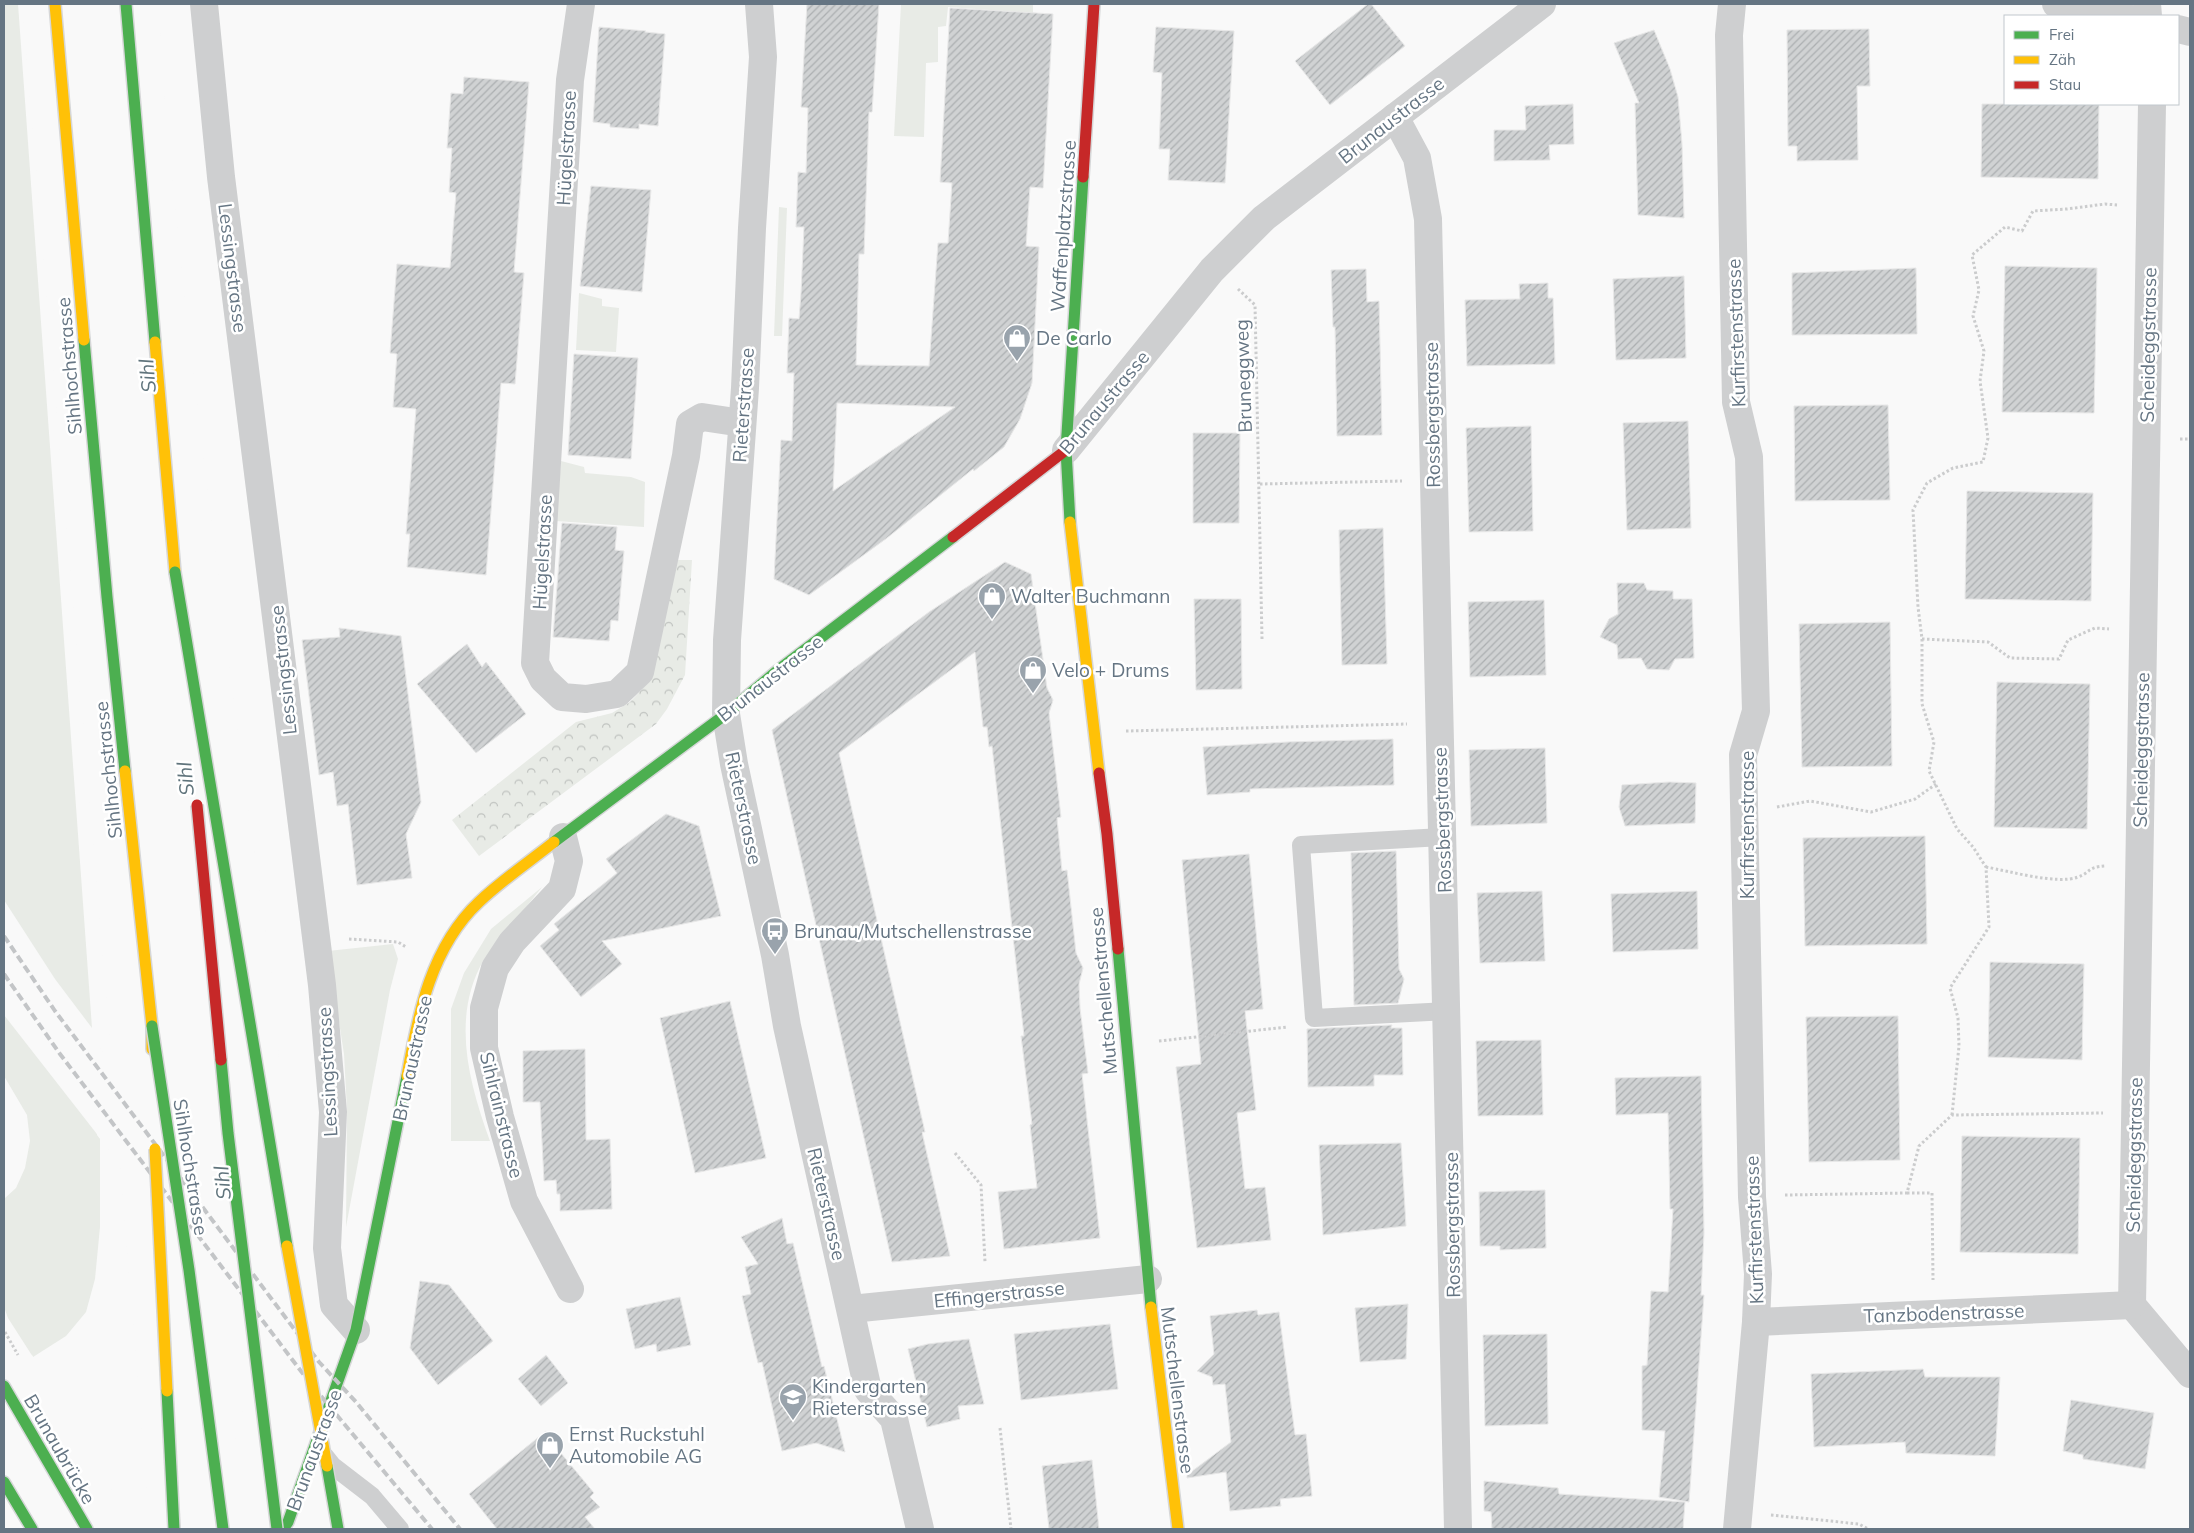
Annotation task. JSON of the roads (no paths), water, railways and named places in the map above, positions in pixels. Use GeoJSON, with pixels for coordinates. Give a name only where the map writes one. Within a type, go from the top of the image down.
{"type":"FeatureCollection","features":[{"type":"Feature","properties":{"kind":"main road","name":"Sihlhochstrasse"},"geometry":{"type":"LineString","coordinates":[[55,4],[107,597],[152,1026],[189,1270],[223,1529]]}},
{"type":"Feature","properties":{"kind":"main road"},"geometry":{"type":"LineString","coordinates":[[126,4],[191,739]]}},
{"type":"Feature","properties":{"kind":"main road","name":"Waffenplatzstrasse"},"geometry":{"type":"LineString","coordinates":[[1066,450],[1094,4]]}},
{"type":"Feature","properties":{"kind":"main road","name":"Brunaustrasse"},"geometry":{"type":"LineString","coordinates":[[286,1527],[356,1330],[418,1017],[437,961],[456,932],[478,903],[514,873],[726,714],[777,671],[1066,450]]}},
{"type":"Feature","properties":{"kind":"main road","name":"Mutschellenstrasse"},"geometry":{"type":"LineString","coordinates":[[1066,450],[1071,534],[1093,732],[1107,834],[1148,1278],[1178,1529]]}},
{"type":"Feature","properties":{"kind":"main road"},"geometry":{"type":"LineString","coordinates":[[175,572],[291,1270],[338,1529]]}},
{"type":"Feature","properties":{"kind":"main road","name":"Sihlhochstrasse"},"geometry":{"type":"LineString","coordinates":[[196,798],[228,1133],[277,1529]]}},
{"type":"Feature","properties":{"kind":"main road"},"geometry":{"type":"LineString","coordinates":[[152,1026],[153,1110]]}},
{"type":"Feature","properties":{"kind":"main road"},"geometry":{"type":"LineString","coordinates":[[155,1140],[174,1529]]}},
{"type":"Feature","properties":{"kind":"main road","name":"Brunaubrücke"},"geometry":{"type":"LineString","coordinates":[[4,1386],[86,1529]]}},
{"type":"Feature","properties":{"kind":"main road"},"geometry":{"type":"LineString","coordinates":[[4,1482],[32,1529]]}},
{"type":"Feature","properties":{"kind":"street","name":"Lessingstrasse"},"geometry":{"type":"LineString","coordinates":[[204,4],[221,177],[316,938],[333,1112],[327,1248],[334,1305],[356,1330]]}},
{"type":"Feature","properties":{"kind":"street","name":"Hügelstrasse"},"geometry":{"type":"LineString","coordinates":[[581,4],[570,80],[535,663],[543,679],[562,697],[586,699],[617,694],[640,672],[686,456],[690,424],[702,417],[742,423]]}},
{"type":"Feature","properties":{"kind":"street","name":"Rieterstrasse"},"geometry":{"type":"LineString","coordinates":[[759,4],[763,58],[742,423],[727,640],[726,714],[734,764],[775,955],[787,1026],[868,1390],[894,1419],[920,1529]]}},
{"type":"Feature","properties":{"kind":"street","name":"Brunaustrasse"},"geometry":{"type":"LineString","coordinates":[[1066,450],[1212,270],[1264,218],[1395,118],[1428,89],[1542,4]]}},
{"type":"Feature","properties":{"kind":"street","name":"Kurfirstenstrasse"},"geometry":{"type":"LineString","coordinates":[[1732,4],[1729,35],[1736,402],[1750,457],[1756,710],[1743,755],[1752,1197],[1758,1274],[1756,1322],[1737,1529]]}},
{"type":"Feature","properties":{"kind":"street"},"geometry":{"type":"LineString","coordinates":[[2056,4],[2102,10],[2120,15]]}},
{"type":"Feature","properties":{"kind":"street","name":"Scheideggstrasse"},"geometry":{"type":"LineString","coordinates":[[2132,1305],[2152,105]]}},
{"type":"Feature","properties":{"kind":"street","name":"Rossbergstrasse"},"geometry":{"type":"LineString","coordinates":[[1395,118],[1417,158],[1428,219],[1442,837],[1448,1011],[1458,1529]]}},
{"type":"Feature","properties":{"kind":"street","name":"Sihlrainstrasse"},"geometry":{"type":"LineString","coordinates":[[563,837],[569,861],[562,889],[512,942],[495,968],[484,1008],[484,1048],[500,1117],[524,1201],[570,1289]]}},
{"type":"Feature","properties":{"kind":"street","name":"Effingerstrasse"},"geometry":{"type":"LineString","coordinates":[[851,1309],[1148,1278]]}},
{"type":"Feature","properties":{"kind":"street","name":"Tanzbodenstrasse"},"geometry":{"type":"LineString","coordinates":[[1756,1322],[2132,1305]]}},
{"type":"Feature","properties":{"kind":"street"},"geometry":{"type":"LineString","coordinates":[[2132,1305],[2190,1374]]}},
{"type":"Feature","properties":{"kind":"lane"},"geometry":{"type":"LineString","coordinates":[[1442,837],[1300,845],[1314,1018],[1448,1011]]}},
{"type":"Feature","properties":{"kind":"lane"},"geometry":{"type":"LineString","coordinates":[[315,1444],[333,1466],[372,1496],[400,1529]]}},
{"type":"Feature","properties":{"kind":"railway"},"geometry":{"type":"LineString","coordinates":[[4,936],[55,1011],[319,1362],[356,1402],[460,1529]]}},
{"type":"Feature","properties":{"kind":"railway"},"geometry":{"type":"LineString","coordinates":[[4,974],[60,1054],[310,1383],[432,1529]]}},
{"type":"Feature","properties":{"kind":"place","name":"De Carlo"},"geometry":{"type":"Point","coordinates":[1017,362]}},
{"type":"Feature","properties":{"kind":"place","name":"Walter Buchmann"},"geometry":{"type":"Point","coordinates":[992,620]}},
{"type":"Feature","properties":{"kind":"place","name":"Velo + Drums"},"geometry":{"type":"Point","coordinates":[1033,694]}},
{"type":"Feature","properties":{"kind":"place","name":"Brunau/Mutschellenstrasse"},"geometry":{"type":"Point","coordinates":[775,955]}},
{"type":"Feature","properties":{"kind":"place","name":"Kindergarten Rieterstrasse"},"geometry":{"type":"Point","coordinates":[793,1421]}},
{"type":"Feature","properties":{"kind":"place","name":"Ernst Ruckstuhl Automobile AG"},"geometry":{"type":"Point","coordinates":[550,1469]}},
{"type":"Feature","properties":{"kind":"water label","name":"Sihl"},"geometry":{"type":"Point","coordinates":[147,376]}},
{"type":"Feature","properties":{"kind":"water label","name":"Sihl"},"geometry":{"type":"Point","coordinates":[185,779]}},
{"type":"Feature","properties":{"kind":"water label","name":"Sihl"},"geometry":{"type":"Point","coordinates":[222,1183]}}]}
